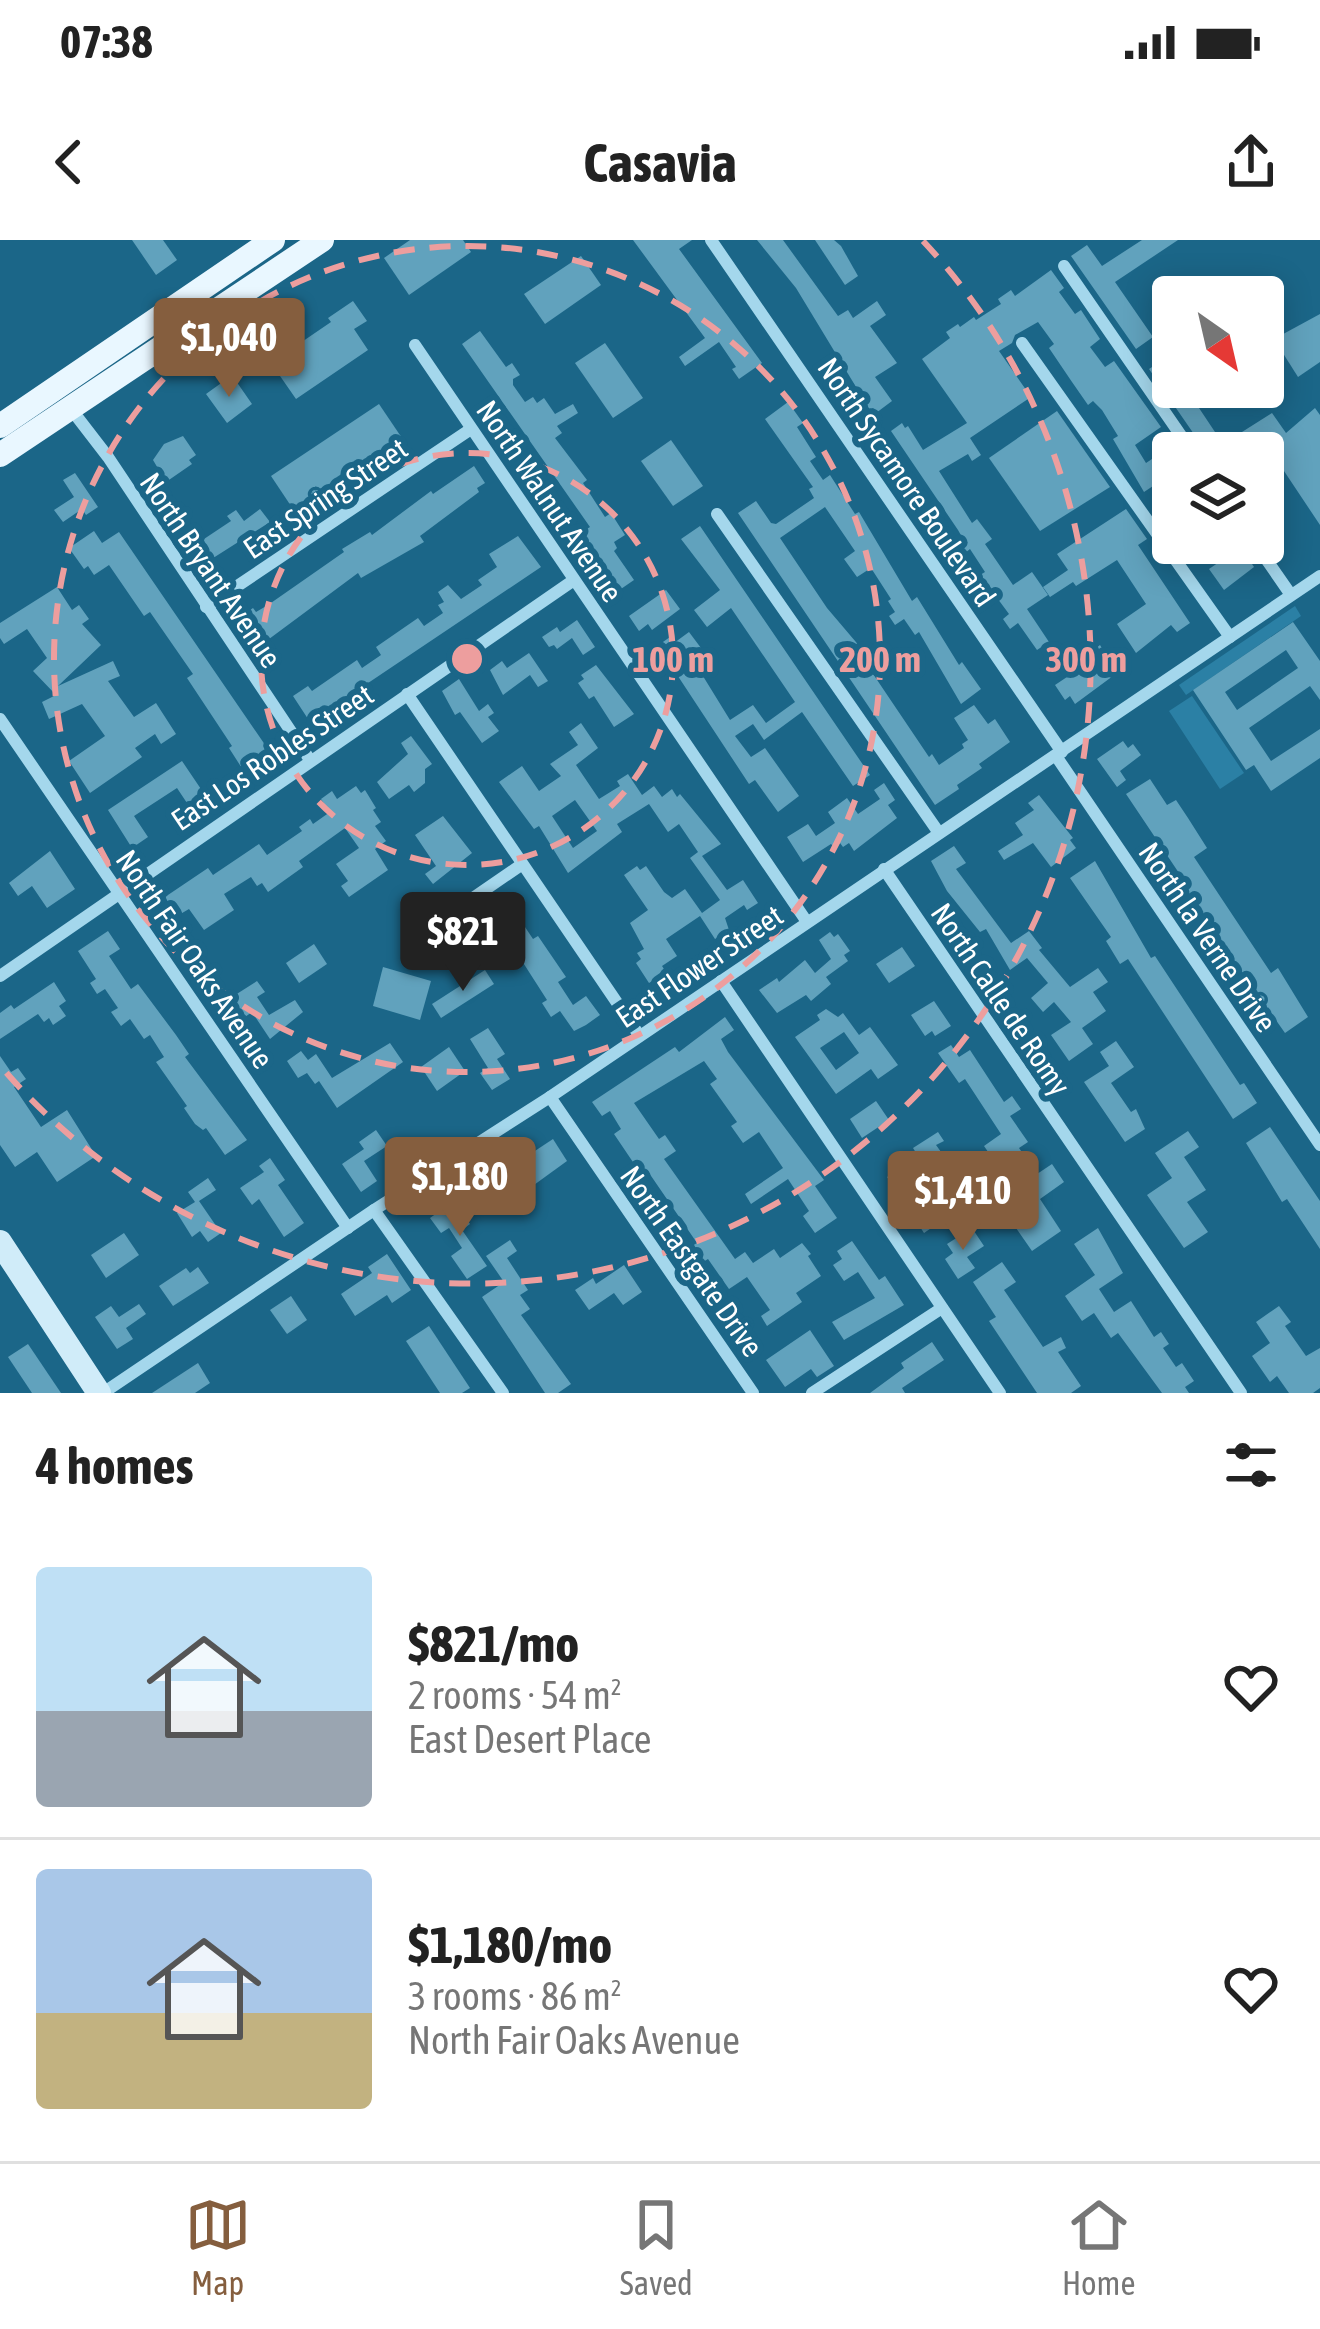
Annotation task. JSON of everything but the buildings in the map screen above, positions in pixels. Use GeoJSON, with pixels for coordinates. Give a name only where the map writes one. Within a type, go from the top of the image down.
{"type":"FeatureCollection","features":[{"type":"Feature","properties":{"kind":"main road"},"geometry":{"type":"LineString","coordinates":[[0,426],[273,240]]}},
{"type":"Feature","properties":{"kind":"main road"},"geometry":{"type":"LineString","coordinates":[[0,455],[322,240]]}},
{"type":"Feature","properties":{"kind":"street","name":"North Sycamore Boulevard"},"geometry":{"type":"LineString","coordinates":[[711,240],[1059,754]]}},
{"type":"Feature","properties":{"kind":"street"},"geometry":{"type":"LineString","coordinates":[[1064,266],[1179,432]]}},
{"type":"Feature","properties":{"kind":"street"},"geometry":{"type":"LineString","coordinates":[[1022,343],[1230,637]]}},
{"type":"Feature","properties":{"kind":"street","name":"North Walnut Avenue"},"geometry":{"type":"LineString","coordinates":[[415,345],[807,922]]}},
{"type":"Feature","properties":{"kind":"street","name":"North Bryant Avenue"},"geometry":{"type":"LineString","coordinates":[[70,408],[310,760]]}},
{"type":"Feature","properties":{"kind":"street","name":"East Spring Street"},"geometry":{"type":"LineString","coordinates":[[206,608],[471,429]]}},
{"type":"Feature","properties":{"kind":"street"},"geometry":{"type":"LineString","coordinates":[[717,514],[939,833]]}},
{"type":"Feature","properties":{"kind":"street"},"geometry":{"type":"LineString","coordinates":[[1270,564],[1292,596]]}},
{"type":"Feature","properties":{"kind":"street","name":"East Flower Street"},"geometry":{"type":"LineString","coordinates":[[101,1393],[550,1097],[1320,576]]}},
{"type":"Feature","properties":{"kind":"street","name":"East Los Robles Street"},"geometry":{"type":"LineString","coordinates":[[0,976],[574,580]]}},
{"type":"Feature","properties":{"kind":"street"},"geometry":{"type":"LineString","coordinates":[[407,694],[639,1035]]}},
{"type":"Feature","properties":{"kind":"street","name":"North Fair Oaks Avenue"},"geometry":{"type":"LineString","coordinates":[[0,719],[348,1228]]}},
{"type":"Feature","properties":{"kind":"street","name":"North la Verne Drive"},"geometry":{"type":"LineString","coordinates":[[1059,754],[1320,1145]]}},
{"type":"Feature","properties":{"kind":"street"},"geometry":{"type":"LineString","coordinates":[[428,929],[521,865]]}},
{"type":"Feature","properties":{"kind":"street","name":"North Calle de Romy"},"geometry":{"type":"LineString","coordinates":[[884,869],[1241,1393]]}},
{"type":"Feature","properties":{"kind":"street"},"geometry":{"type":"LineString","coordinates":[[721,981],[1000,1393]]}},
{"type":"Feature","properties":{"kind":"street","name":"North Eastgate Drive"},"geometry":{"type":"LineString","coordinates":[[550,1097],[753,1393]]}},
{"type":"Feature","properties":{"kind":"street"},"geometry":{"type":"LineString","coordinates":[[374,1210],[503,1393]]}},
{"type":"Feature","properties":{"kind":"street"},"geometry":{"type":"LineString","coordinates":[[0,1242],[101,1393]]}},
{"type":"Feature","properties":{"kind":"street"},"geometry":{"type":"LineString","coordinates":[[812,1393],[942,1308]]}},
{"type":"Feature","properties":{"kind":"shaded area"},"geometry":{"type":"Polygon","coordinates":[[[1295,606],[1301,616],[1186,695],[1179,685],[1295,606]]]}},
{"type":"Feature","properties":{"kind":"shaded area"},"geometry":{"type":"Polygon","coordinates":[[[1192,696],[1244,773],[1220,789],[1169,711],[1192,696]]]}}]}
